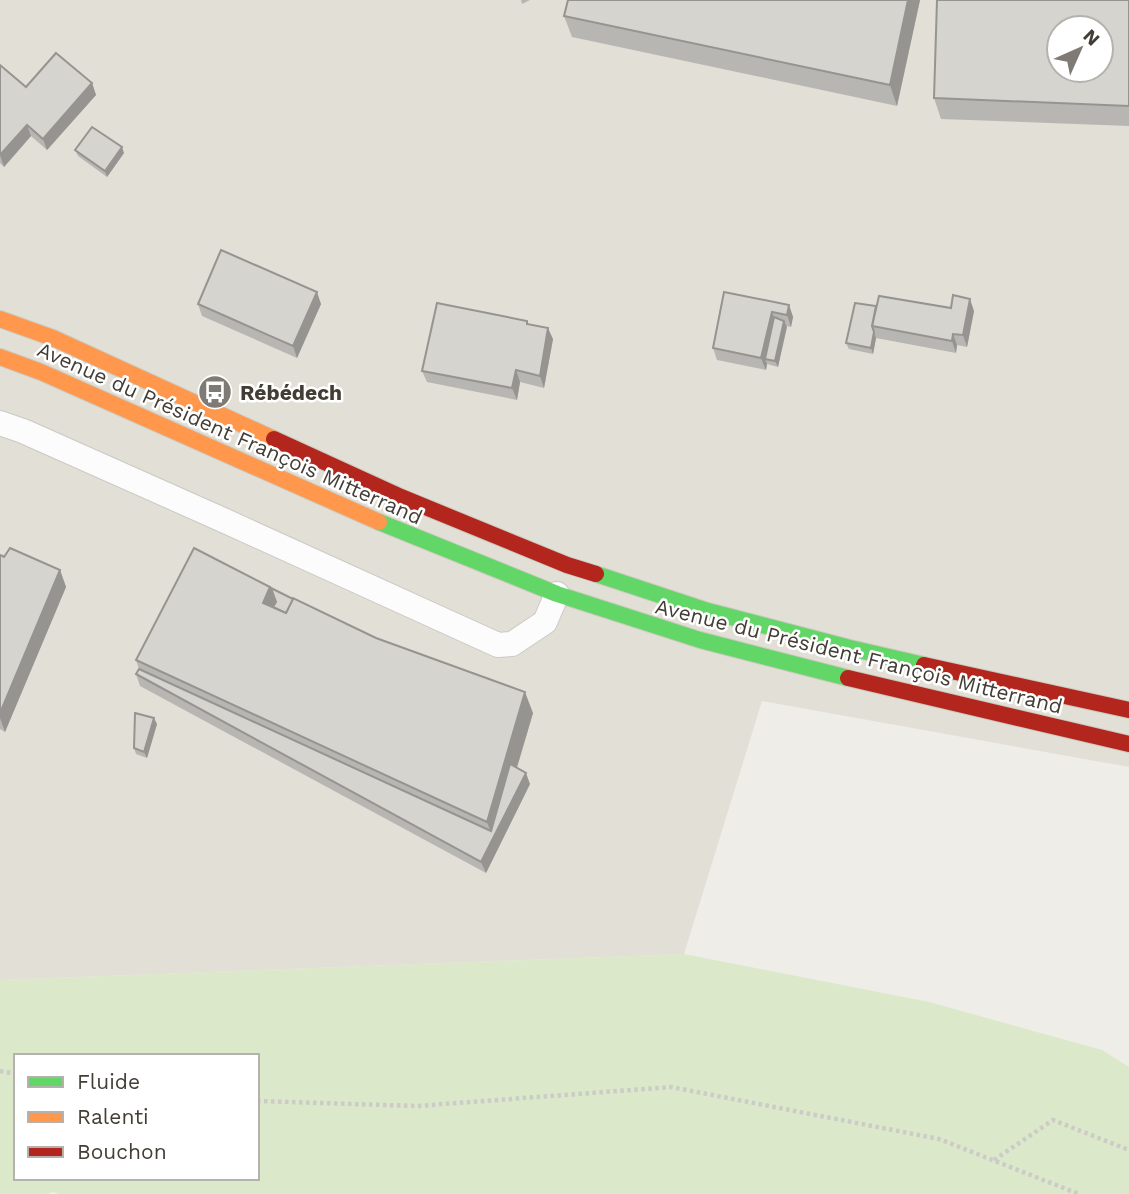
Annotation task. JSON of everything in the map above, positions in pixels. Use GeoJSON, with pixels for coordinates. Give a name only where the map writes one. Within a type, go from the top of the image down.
{"type":"FeatureCollection","features":[{"type":"Feature","properties":{"kind":"street","name":"Avenue du Président François Mitterrand"},"geometry":{"type":"LineString","coordinates":[[0,319],[53,338],[401,497],[567,565],[708,611],[837,645],[1129,710]]}},
{"type":"Feature","properties":{"kind":"street","name":"Avenue du Président François Mitterrand"},"geometry":{"type":"LineString","coordinates":[[0,357],[41,372],[387,526],[557,594],[700,640],[846,678],[1129,744]]}},
{"type":"Feature","properties":{"kind":"lane"},"geometry":{"type":"LineString","coordinates":[[0,423],[498,645],[512,643],[545,622],[557,594]]}},
{"type":"Feature","properties":{"kind":"path"},"geometry":{"type":"LineString","coordinates":[[259,1101],[417,1106],[671,1087],[939,1139],[1079,1194]]}},
{"type":"Feature","properties":{"kind":"path"},"geometry":{"type":"LineString","coordinates":[[993,1160],[1053,1119],[1129,1150]]}},
{"type":"Feature","properties":{"kind":"shaded area"},"geometry":{"type":"Polygon","coordinates":[[[0,0],[1129,0],[1129,767],[762,701],[684,954],[0,980],[0,0]]]}},
{"type":"Feature","properties":{"kind":"green space"},"geometry":{"type":"Polygon","coordinates":[[[684,954],[929,1002],[1102,1050],[1129,1067],[1129,1194],[0,1194],[0,980],[684,954]]]}},
{"type":"Feature","properties":{"kind":"building"},"geometry":{"type":"Polygon","coordinates":[[[568,0],[908,0],[890,85],[564,16],[568,0]]]}},
{"type":"Feature","properties":{"kind":"building"},"geometry":{"type":"Polygon","coordinates":[[[937,0],[1129,0],[1129,106],[934,98],[937,0]]]}},
{"type":"Feature","properties":{"kind":"building"},"geometry":{"type":"Polygon","coordinates":[[[56,53],[92,83],[43,139],[27,125],[0,155],[0,65],[26,87],[56,53]]]}},
{"type":"Feature","properties":{"kind":"building"},"geometry":{"type":"Polygon","coordinates":[[[92,127],[122,147],[105,171],[75,150],[92,127]]]}},
{"type":"Feature","properties":{"kind":"building"},"geometry":{"type":"Polygon","coordinates":[[[221,250],[317,292],[293,346],[198,304],[221,250]]]}},
{"type":"Feature","properties":{"kind":"building"},"geometry":{"type":"Polygon","coordinates":[[[724,292],[789,305],[787,315],[772,312],[761,358],[713,348],[724,292]]]}},
{"type":"Feature","properties":{"kind":"building"},"geometry":{"type":"Polygon","coordinates":[[[953,295],[970,299],[963,335],[953,334],[952,341],[872,326],[879,296],[951,308],[953,295]]]}},
{"type":"Feature","properties":{"kind":"building"},"geometry":{"type":"Polygon","coordinates":[[[437,303],[527,321],[527,324],[548,328],[540,376],[516,370],[512,388],[422,371],[437,303]]]}},
{"type":"Feature","properties":{"kind":"building"},"geometry":{"type":"Polygon","coordinates":[[[855,303],[876,306],[871,348],[846,343],[855,303]]]}},
{"type":"Feature","properties":{"kind":"building"},"geometry":{"type":"Polygon","coordinates":[[[774,317],[784,321],[775,361],[765,359],[774,317]]]}},
{"type":"Feature","properties":{"kind":"building"},"geometry":{"type":"Polygon","coordinates":[[[10,548],[60,570],[0,713],[0,555],[4,557],[10,548]]]}},
{"type":"Feature","properties":{"kind":"building"},"geometry":{"type":"Polygon","coordinates":[[[194,548],[270,587],[263,603],[286,613],[293,598],[376,638],[525,692],[487,822],[136,660],[194,548]]]}},
{"type":"Feature","properties":{"kind":"building"},"geometry":{"type":"Polygon","coordinates":[[[271,588],[293,599],[286,613],[273,607],[276,602],[271,588]]]}},
{"type":"Feature","properties":{"kind":"building"},"geometry":{"type":"Polygon","coordinates":[[[139,669],[491,831],[510,764],[526,773],[481,862],[136,674],[139,669]]]}},
{"type":"Feature","properties":{"kind":"building"},"geometry":{"type":"Polygon","coordinates":[[[135,713],[154,718],[144,752],[134,748],[135,713]]]}},
{"type":"Feature","properties":{"kind":"traffic: fast"},"geometry":{"type":"LineString","coordinates":[[379,522],[557,594],[700,640],[848,678]]}},
{"type":"Feature","properties":{"kind":"traffic: fast"},"geometry":{"type":"LineString","coordinates":[[596,574],[708,611],[924,665]]}},
{"type":"Feature","properties":{"kind":"traffic: slow"},"geometry":{"type":"LineString","coordinates":[[0,319],[53,338],[274,439]]}},
{"type":"Feature","properties":{"kind":"traffic: slow"},"geometry":{"type":"LineString","coordinates":[[0,357],[41,372],[379,522]]}},
{"type":"Feature","properties":{"kind":"traffic: jam"},"geometry":{"type":"LineString","coordinates":[[274,439],[401,497],[567,565],[596,574]]}},
{"type":"Feature","properties":{"kind":"traffic: jam"},"geometry":{"type":"LineString","coordinates":[[924,665],[1129,710]]}},
{"type":"Feature","properties":{"kind":"traffic: jam"},"geometry":{"type":"LineString","coordinates":[[848,678],[1129,744]]}},
{"type":"Feature","properties":{"kind":"place","name":"Rébédech"},"geometry":{"type":"Point","coordinates":[215,392]}}]}
